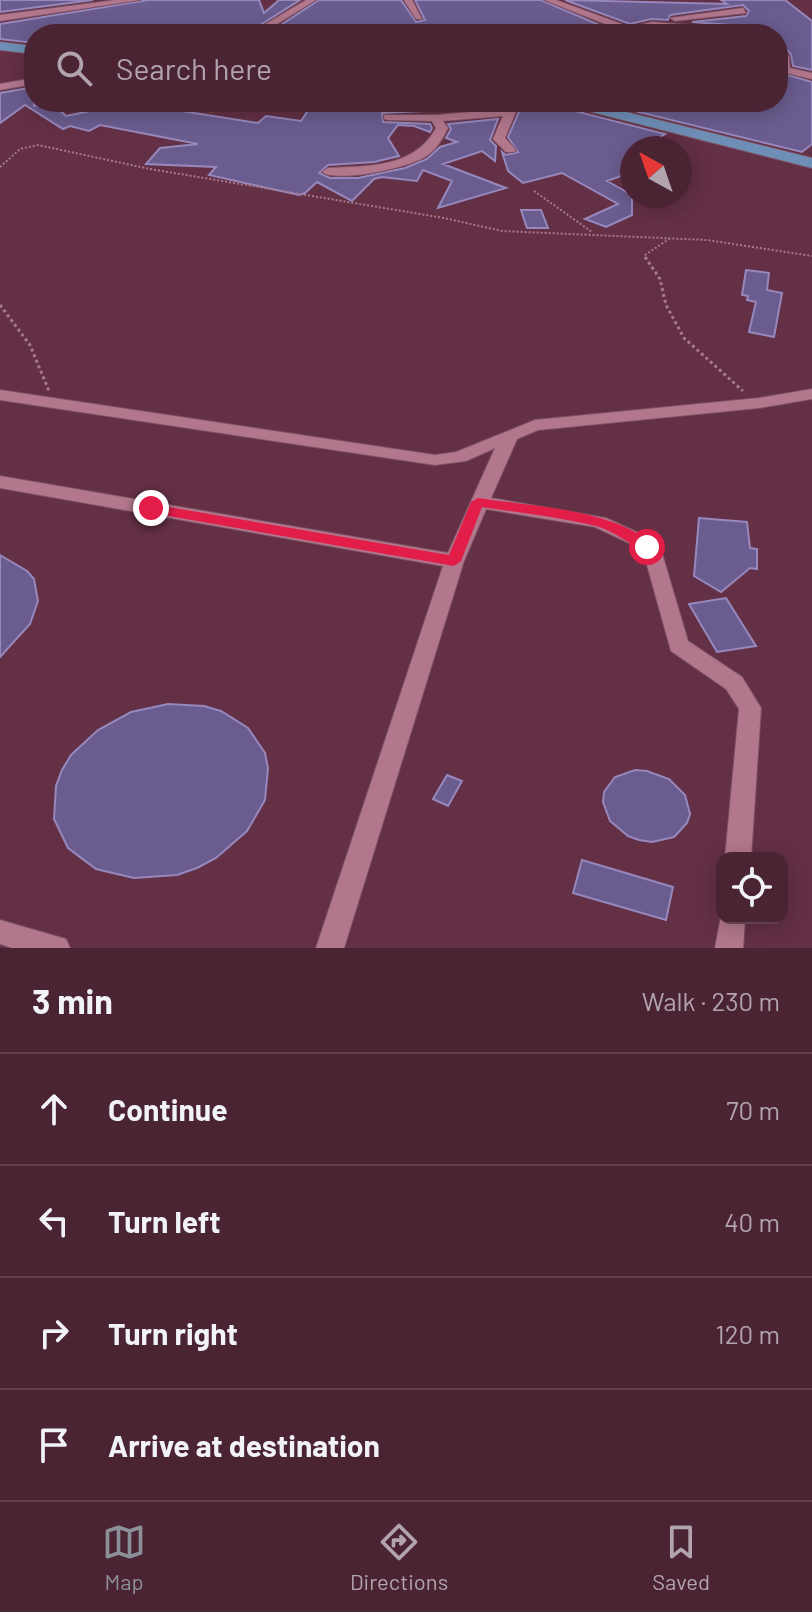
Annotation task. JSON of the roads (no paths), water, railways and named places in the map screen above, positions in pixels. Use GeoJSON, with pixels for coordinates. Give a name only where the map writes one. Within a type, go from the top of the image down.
{"type":"FeatureCollection","features":[{"type":"Feature","properties":{"kind":"main road"},"geometry":{"type":"LineString","coordinates":[[0,46],[24,49]]}},
{"type":"Feature","properties":{"kind":"main road"},"geometry":{"type":"LineString","coordinates":[[609,112],[812,163]]}},
{"type":"Feature","properties":{"kind":"street"},"geometry":{"type":"LineString","coordinates":[[0,18],[136,0]]}},
{"type":"Feature","properties":{"kind":"street"},"geometry":{"type":"LineString","coordinates":[[272,24],[312,0]]}},
{"type":"Feature","properties":{"kind":"street"},"geometry":{"type":"LineString","coordinates":[[408,0],[419,17]]}},
{"type":"Feature","properties":{"kind":"street"},"geometry":{"type":"LineString","coordinates":[[553,2],[569,0]]}},
{"type":"Feature","properties":{"kind":"street"},"geometry":{"type":"LineString","coordinates":[[553,2],[613,24]]}},
{"type":"Feature","properties":{"kind":"street"},"geometry":{"type":"LineString","coordinates":[[652,24],[678,17],[743,11]]}},
{"type":"Feature","properties":{"kind":"street"},"geometry":{"type":"LineString","coordinates":[[788,71],[812,76]]}},
{"type":"Feature","properties":{"kind":"street"},"geometry":{"type":"LineString","coordinates":[[0,87],[24,83]]}},
{"type":"Feature","properties":{"kind":"street"},"geometry":{"type":"LineString","coordinates":[[388,117],[436,118],[478,112]]}},
{"type":"Feature","properties":{"kind":"street"},"geometry":{"type":"LineString","coordinates":[[510,150],[499,139],[511,112]]}},
{"type":"Feature","properties":{"kind":"street"},"geometry":{"type":"LineString","coordinates":[[328,172],[392,165],[426,154],[439,140],[442,128],[436,118]]}},
{"type":"Feature","properties":{"kind":"street"},"geometry":{"type":"LineString","coordinates":[[0,395],[435,460],[460,457],[535,425],[759,403],[812,394]]}},
{"type":"Feature","properties":{"kind":"street"},"geometry":{"type":"LineString","coordinates":[[330,948],[454,561],[510,435]]}},
{"type":"Feature","properties":{"kind":"street"},"geometry":{"type":"LineString","coordinates":[[0,482],[454,561]]}},
{"type":"Feature","properties":{"kind":"street"},"geometry":{"type":"LineString","coordinates":[[478,502],[599,522],[636,539],[654,555],[679,645],[734,683],[750,708],[738,852]]}},
{"type":"Feature","properties":{"kind":"street"},"geometry":{"type":"LineString","coordinates":[[729,948],[731,924]]}},
{"type":"Feature","properties":{"kind":"street"},"geometry":{"type":"LineString","coordinates":[[0,932],[56,948]]}},
{"type":"Feature","properties":{"kind":"waterway"},"geometry":{"type":"LineString","coordinates":[[19,45],[24,45]]}}]}
